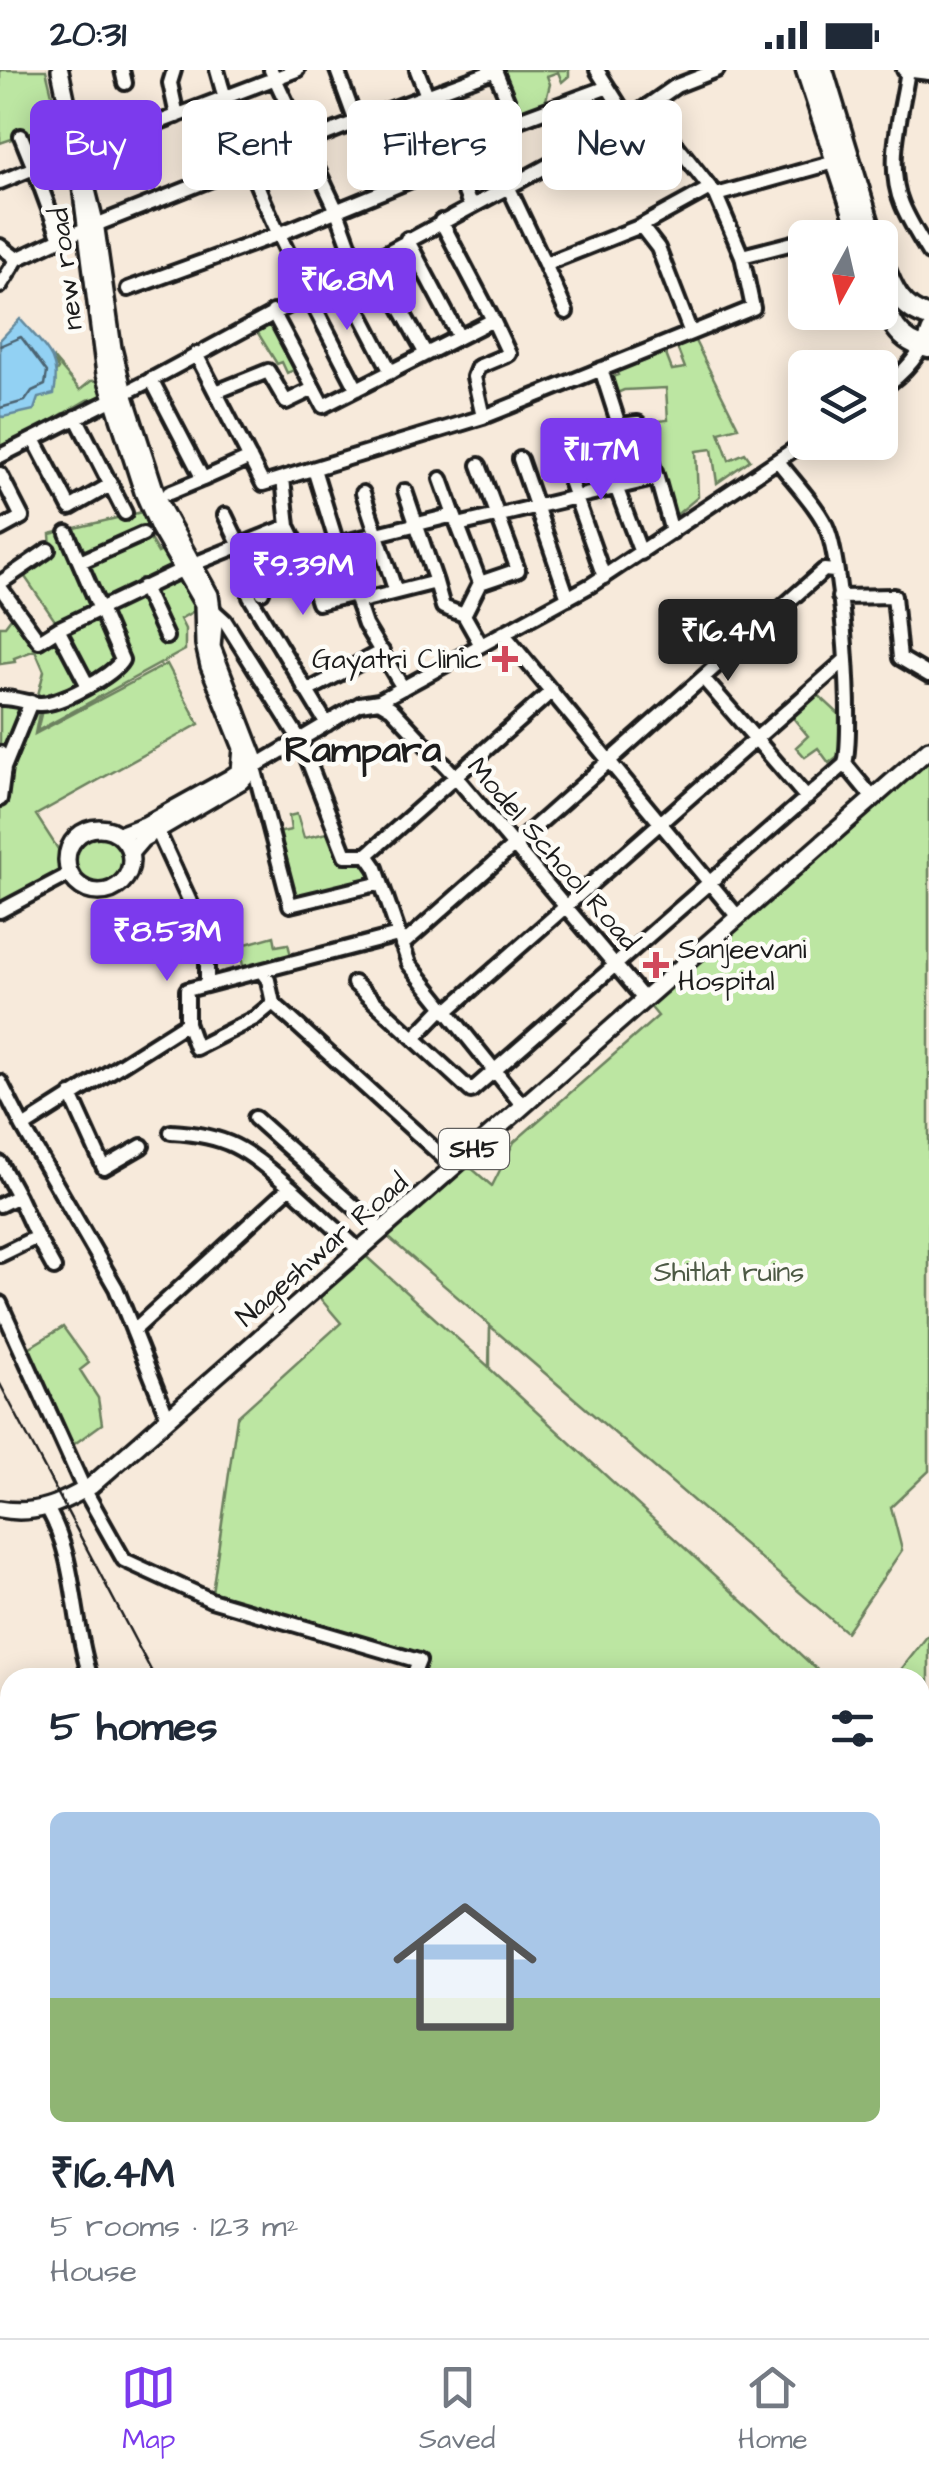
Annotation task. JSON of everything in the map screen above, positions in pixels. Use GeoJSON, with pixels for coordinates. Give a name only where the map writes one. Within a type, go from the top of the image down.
{"type":"FeatureCollection","features":[{"type":"Feature","properties":{"kind":"highway"},"geometry":{"type":"LineString","coordinates":[[806,70],[856,220]]}},
{"type":"Feature","properties":{"kind":"highway"},"geometry":{"type":"LineString","coordinates":[[823,70],[869,220]]}},
{"type":"Feature","properties":{"kind":"highway"},"geometry":{"type":"LineString","coordinates":[[898,297],[910,311],[929,317]]}},
{"type":"Feature","properties":{"kind":"highway"},"geometry":{"type":"LineString","coordinates":[[897,330],[902,338],[927,342]]}},
{"type":"Feature","properties":{"kind":"main road","name":"new road"},"geometry":{"type":"LineString","coordinates":[[60,70],[92,224],[101,352],[118,396],[143,492],[159,528],[210,595],[204,644],[247,769]]}},
{"type":"Feature","properties":{"kind":"main road","name":"new road"},"geometry":{"type":"LineString","coordinates":[[209,611],[212,647],[252,746],[247,769]]}},
{"type":"Feature","properties":{"kind":"main road","name":"Nageshwar Road"},"geometry":{"type":"LineString","coordinates":[[0,1509],[18,1512],[47,1508],[84,1490],[929,749]]}},
{"type":"Feature","properties":{"kind":"main road"},"geometry":{"type":"LineString","coordinates":[[247,769],[226,791],[136,844],[130,853],[128,873],[114,888],[84,888],[70,874],[68,852],[80,835],[100,828],[120,835],[145,826],[247,769]]}},
{"type":"Feature","properties":{"kind":"main road"},"geometry":{"type":"LineString","coordinates":[[120,835],[130,853]]}},
{"type":"Feature","properties":{"kind":"street"},"geometry":{"type":"LineString","coordinates":[[174,70],[170,82],[177,116]]}},
{"type":"Feature","properties":{"kind":"street"},"geometry":{"type":"LineString","coordinates":[[217,70],[224,98]]}},
{"type":"Feature","properties":{"kind":"street"},"geometry":{"type":"LineString","coordinates":[[162,122],[272,74],[297,70]]}},
{"type":"Feature","properties":{"kind":"street"},"geometry":{"type":"LineString","coordinates":[[337,70],[348,100]]}},
{"type":"Feature","properties":{"kind":"street"},"geometry":{"type":"LineString","coordinates":[[417,70],[429,100]]}},
{"type":"Feature","properties":{"kind":"street"},"geometry":{"type":"LineString","coordinates":[[416,100],[496,70],[516,121],[608,87]]}},
{"type":"Feature","properties":{"kind":"street"},"geometry":{"type":"LineString","coordinates":[[597,70],[616,100]]}},
{"type":"Feature","properties":{"kind":"street"},"geometry":{"type":"LineString","coordinates":[[656,100],[676,86],[717,70]]}},
{"type":"Feature","properties":{"kind":"street"},"geometry":{"type":"LineString","coordinates":[[929,73],[907,70],[897,138],[897,188],[929,253]]}},
{"type":"Feature","properties":{"kind":"street"},"geometry":{"type":"LineString","coordinates":[[272,74],[284,100]]}},
{"type":"Feature","properties":{"kind":"street"},"geometry":{"type":"LineString","coordinates":[[21,136],[30,158]]}},
{"type":"Feature","properties":{"kind":"street"},"geometry":{"type":"LineString","coordinates":[[196,354],[263,484],[483,416],[752,308],[742,256],[713,192],[682,153]]}},
{"type":"Feature","properties":{"kind":"street"},"geometry":{"type":"LineString","coordinates":[[545,264],[713,192],[835,162]]}},
{"type":"Feature","properties":{"kind":"street"},"geometry":{"type":"LineString","coordinates":[[0,182],[30,170]]}},
{"type":"Feature","properties":{"kind":"street"},"geometry":{"type":"LineString","coordinates":[[327,189],[357,266]]}},
{"type":"Feature","properties":{"kind":"street"},"geometry":{"type":"LineString","coordinates":[[42,190],[60,238]]}},
{"type":"Feature","properties":{"kind":"street"},"geometry":{"type":"LineString","coordinates":[[0,286],[17,259],[92,224],[182,190]]}},
{"type":"Feature","properties":{"kind":"street"},"geometry":{"type":"LineString","coordinates":[[262,190],[308,294],[357,389]]}},
{"type":"Feature","properties":{"kind":"street"},"geometry":{"type":"LineString","coordinates":[[128,289],[387,190]]}},
{"type":"Feature","properties":{"kind":"street"},"geometry":{"type":"LineString","coordinates":[[464,190],[470,206]]}},
{"type":"Feature","properties":{"kind":"street"},"geometry":{"type":"LineString","coordinates":[[0,456],[500,190]]}},
{"type":"Feature","properties":{"kind":"street"},"geometry":{"type":"LineString","coordinates":[[510,190],[566,312]]}},
{"type":"Feature","properties":{"kind":"street"},"geometry":{"type":"LineString","coordinates":[[441,221],[509,354],[478,367],[474,377],[483,416]]}},
{"type":"Feature","properties":{"kind":"street"},"geometry":{"type":"LineString","coordinates":[[641,226],[658,248],[691,333]]}},
{"type":"Feature","properties":{"kind":"street"},"geometry":{"type":"LineString","coordinates":[[406,240],[459,337]]}},
{"type":"Feature","properties":{"kind":"street"},"geometry":{"type":"LineString","coordinates":[[742,256],[788,244]]}},
{"type":"Feature","properties":{"kind":"street"},"geometry":{"type":"LineString","coordinates":[[0,246],[17,259]]}},
{"type":"Feature","properties":{"kind":"street"},"geometry":{"type":"LineString","coordinates":[[372,258],[426,354]]}},
{"type":"Feature","properties":{"kind":"street"},"geometry":{"type":"LineString","coordinates":[[340,276],[391,372]]}},
{"type":"Feature","properties":{"kind":"street"},"geometry":{"type":"LineString","coordinates":[[274,312],[323,406],[493,320]]}},
{"type":"Feature","properties":{"kind":"street"},"geometry":{"type":"LineString","coordinates":[[898,375],[927,342]]}},
{"type":"Feature","properties":{"kind":"street"},"geometry":{"type":"LineString","coordinates":[[601,369],[619,425],[638,423],[672,532]]}},
{"type":"Feature","properties":{"kind":"street"},"geometry":{"type":"LineString","coordinates":[[216,392],[268,371],[286,402],[314,389]]}},
{"type":"Feature","properties":{"kind":"street"},"geometry":{"type":"LineString","coordinates":[[151,379],[203,479]]}},
{"type":"Feature","properties":{"kind":"street"},"geometry":{"type":"LineString","coordinates":[[76,417],[124,513]]}},
{"type":"Feature","properties":{"kind":"street"},"geometry":{"type":"LineString","coordinates":[[34,439],[70,508],[110,484]]}},
{"type":"Feature","properties":{"kind":"street"},"geometry":{"type":"LineString","coordinates":[[558,444],[604,577]]}},
{"type":"Feature","properties":{"kind":"street"},"geometry":{"type":"LineString","coordinates":[[600,444],[641,553]]}},
{"type":"Feature","properties":{"kind":"street"},"geometry":{"type":"LineString","coordinates":[[380,883],[290,905],[247,769],[360,704],[379,701],[568,598],[788,454]]}},
{"type":"Feature","properties":{"kind":"street"},"geometry":{"type":"LineString","coordinates":[[168,493],[250,458]]}},
{"type":"Feature","properties":{"kind":"street"},"geometry":{"type":"LineString","coordinates":[[520,459],[568,598]]}},
{"type":"Feature","properties":{"kind":"street"},"geometry":{"type":"LineString","coordinates":[[778,461],[828,529],[844,661],[846,764],[872,798]]}},
{"type":"Feature","properties":{"kind":"street"},"geometry":{"type":"LineString","coordinates":[[464,614],[480,583],[518,570],[479,465]]}},
{"type":"Feature","properties":{"kind":"street"},"geometry":{"type":"LineString","coordinates":[[314,469],[365,625],[403,688]]}},
{"type":"Feature","properties":{"kind":"street"},"geometry":{"type":"LineString","coordinates":[[0,474],[22,517],[0,528]]}},
{"type":"Feature","properties":{"kind":"street"},"geometry":{"type":"LineString","coordinates":[[283,478],[288,526],[303,556],[318,603],[436,582]]}},
{"type":"Feature","properties":{"kind":"street"},"geometry":{"type":"LineString","coordinates":[[303,556],[416,525],[498,516],[657,478]]}},
{"type":"Feature","properties":{"kind":"street"},"geometry":{"type":"LineString","coordinates":[[441,479],[480,583]]}},
{"type":"Feature","properties":{"kind":"street"},"geometry":{"type":"LineString","coordinates":[[405,492],[444,607],[464,614],[480,646]]}},
{"type":"Feature","properties":{"kind":"street"},"geometry":{"type":"LineString","coordinates":[[363,493],[396,592]]}},
{"type":"Feature","properties":{"kind":"street"},"geometry":{"type":"LineString","coordinates":[[225,515],[256,594],[304,688],[336,718]]}},
{"type":"Feature","properties":{"kind":"street"},"geometry":{"type":"LineString","coordinates":[[48,550],[0,585],[39,640],[143,587],[288,526]]}},
{"type":"Feature","properties":{"kind":"street"},"geometry":{"type":"LineString","coordinates":[[0,698],[47,703],[88,686],[117,668],[122,660],[67,533]]}},
{"type":"Feature","properties":{"kind":"street"},"geometry":{"type":"LineString","coordinates":[[80,562],[143,534]]}},
{"type":"Feature","properties":{"kind":"street"},"geometry":{"type":"LineString","coordinates":[[274,1003],[255,1018],[196,1048],[187,1023],[187,990],[400,940],[514,845],[824,570],[835,571]]}},
{"type":"Feature","properties":{"kind":"street"},"geometry":{"type":"LineString","coordinates":[[143,587],[166,637]]}},
{"type":"Feature","properties":{"kind":"street"},"geometry":{"type":"LineString","coordinates":[[839,596],[894,596],[900,658],[929,675]]}},
{"type":"Feature","properties":{"kind":"street"},"geometry":{"type":"LineString","coordinates":[[209,611],[225,621],[300,740],[346,855],[367,855],[552,692]]}},
{"type":"Feature","properties":{"kind":"street"},"geometry":{"type":"LineString","coordinates":[[58,629],[88,686]]}},
{"type":"Feature","properties":{"kind":"street"},"geometry":{"type":"LineString","coordinates":[[504,633],[738,917]]}},
{"type":"Feature","properties":{"kind":"street"},"geometry":{"type":"LineString","coordinates":[[304,688],[311,688],[382,651]]}},
{"type":"Feature","properties":{"kind":"street"},"geometry":{"type":"LineString","coordinates":[[414,1038],[662,825],[844,661]]}},
{"type":"Feature","properties":{"kind":"street"},"geometry":{"type":"LineString","coordinates":[[703,678],[807,798]]}},
{"type":"Feature","properties":{"kind":"street","name":"Model School Road"},"geometry":{"type":"LineString","coordinates":[[379,701],[391,708],[454,776],[644,999]]}},
{"type":"Feature","properties":{"kind":"street"},"geometry":{"type":"LineString","coordinates":[[0,790],[4,768],[31,702]]}},
{"type":"Feature","properties":{"kind":"street"},"geometry":{"type":"LineString","coordinates":[[0,753],[4,768]]}},
{"type":"Feature","properties":{"kind":"street"},"geometry":{"type":"LineString","coordinates":[[354,983],[471,1091],[846,764]]}},
{"type":"Feature","properties":{"kind":"street"},"geometry":{"type":"LineString","coordinates":[[156,830],[207,939],[207,985]]}},
{"type":"Feature","properties":{"kind":"street"},"geometry":{"type":"LineString","coordinates":[[367,855],[409,964],[523,1106]]}},
{"type":"Feature","properties":{"kind":"street"},"geometry":{"type":"LineString","coordinates":[[0,910],[70,874]]}},
{"type":"Feature","properties":{"kind":"street"},"geometry":{"type":"LineString","coordinates":[[262,972],[274,1003],[454,1166]]}},
{"type":"Feature","properties":{"kind":"street"},"geometry":{"type":"LineString","coordinates":[[23,1126],[45,1116],[71,1095],[187,1023]]}},
{"type":"Feature","properties":{"kind":"street"},"geometry":{"type":"LineString","coordinates":[[0,1082],[116,1288],[168,1418]]}},
{"type":"Feature","properties":{"kind":"street"},"geometry":{"type":"LineString","coordinates":[[71,1095],[104,1168],[142,1146]]}},
{"type":"Feature","properties":{"kind":"street"},"geometry":{"type":"LineString","coordinates":[[254,1118],[381,1231]]}},
{"type":"Feature","properties":{"kind":"street"},"geometry":{"type":"LineString","coordinates":[[171,1132],[208,1134],[250,1153],[359,1250]]}},
{"type":"Feature","properties":{"kind":"street"},"geometry":{"type":"LineString","coordinates":[[0,1163],[54,1268]]}},
{"type":"Feature","properties":{"kind":"street"},"geometry":{"type":"LineString","coordinates":[[133,1331],[290,1187]]}},
{"type":"Feature","properties":{"kind":"street"},"geometry":{"type":"LineString","coordinates":[[0,1205],[18,1196]]}},
{"type":"Feature","properties":{"kind":"street"},"geometry":{"type":"LineString","coordinates":[[0,1255],[37,1237]]}},
{"type":"Feature","properties":{"kind":"street"},"geometry":{"type":"LineString","coordinates":[[0,1303],[84,1490],[124,1560],[210,1600],[419,1661],[416,1668]]}},
{"type":"Feature","properties":{"kind":"street"},"geometry":{"type":"LineString","coordinates":[[47,1508],[62,1542],[88,1668]]}},
{"type":"Feature","properties":{"kind":"green space"},"geometry":{"type":"Polygon","coordinates":[[[0,70],[46,70],[53,100],[30,100],[30,133],[0,143],[0,70]]]}},
{"type":"Feature","properties":{"kind":"green space"},"geometry":{"type":"Polygon","coordinates":[[[495,70],[569,70],[569,76],[562,82],[558,72],[547,76],[550,84],[546,100],[522,117],[522,100],[507,100],[495,70]]]}},
{"type":"Feature","properties":{"kind":"green space"},"geometry":{"type":"Polygon","coordinates":[[[273,312],[302,367],[287,373],[253,325],[273,312]]]}},
{"type":"Feature","properties":{"kind":"green space"},"geometry":{"type":"Polygon","coordinates":[[[691,333],[738,427],[719,432],[729,460],[745,453],[750,460],[717,483],[712,449],[696,451],[698,497],[669,521],[638,423],[668,420],[666,388],[624,390],[610,396],[606,379],[618,375],[614,365],[662,344],[672,370],[685,368],[674,340],[691,333]]]}},
{"type":"Feature","properties":{"kind":"green space"},"geometry":{"type":"Polygon","coordinates":[[[52,357],[80,390],[91,381],[101,380],[105,396],[87,400],[0,450],[0,416],[38,398],[58,369],[52,357]]]}},
{"type":"Feature","properties":{"kind":"green space"},"geometry":{"type":"Polygon","coordinates":[[[146,511],[153,532],[148,536],[158,553],[169,547],[196,588],[197,618],[194,611],[180,619],[185,629],[185,650],[37,731],[43,706],[36,703],[44,671],[35,650],[14,658],[15,662],[0,664],[0,626],[11,618],[17,619],[30,638],[56,622],[23,574],[51,548],[50,534],[146,511]]]}},
{"type":"Feature","properties":{"kind":"green space"},"geometry":{"type":"Polygon","coordinates":[[[167,664],[199,724],[36,815],[70,874],[0,911],[0,703],[40,708],[35,734],[167,664]]]}},
{"type":"Feature","properties":{"kind":"green space"},"geometry":{"type":"Polygon","coordinates":[[[814,691],[839,714],[839,755],[829,763],[818,748],[805,757],[796,747],[808,736],[789,713],[814,691]]]}},
{"type":"Feature","properties":{"kind":"green space","name":"Shitlat ruins"},"geometry":{"type":"Polygon","coordinates":[[[929,749],[929,1471],[891,1507],[902,1550],[846,1632],[490,1326],[490,1369],[815,1668],[415,1668],[418,1662],[211,1600],[237,1417],[341,1323],[313,1290],[359,1250],[489,1367],[490,1325],[381,1231],[462,1160],[492,1186],[514,1142],[658,1016],[644,999],[929,749]]]}},
{"type":"Feature","properties":{"kind":"green space"},"geometry":{"type":"Polygon","coordinates":[[[297,814],[304,838],[336,831],[345,855],[367,855],[381,883],[290,905],[277,833],[291,830],[289,816],[297,814]]]}},
{"type":"Feature","properties":{"kind":"green space"},"geometry":{"type":"Polygon","coordinates":[[[99,834],[117,842],[125,860],[117,878],[99,886],[81,878],[73,860],[81,842],[99,834]]]}},
{"type":"Feature","properties":{"kind":"green space"},"geometry":{"type":"Polygon","coordinates":[[[274,936],[276,946],[288,944],[293,963],[245,976],[239,946],[274,936]]]}},
{"type":"Feature","properties":{"kind":"green space"},"geometry":{"type":"Polygon","coordinates":[[[63,1327],[89,1363],[80,1370],[98,1398],[102,1424],[66,1450],[22,1352],[63,1327]]]}},
{"type":"Feature","properties":{"kind":"green space"},"geometry":{"type":"Polygon","coordinates":[[[929,1634],[929,1668],[902,1668],[929,1634]]]}},
{"type":"Feature","properties":{"kind":"water"},"geometry":{"type":"Polygon","coordinates":[[[20,319],[49,352],[55,370],[54,394],[38,398],[34,410],[3,417],[0,340],[20,319]]]}},
{"type":"Feature","properties":{"kind":"railway"},"geometry":{"type":"LineString","coordinates":[[0,1384],[150,1668]]}},
{"type":"Feature","properties":{"kind":"place","name":"Gayatri Clinic"},"geometry":{"type":"Point","coordinates":[505,659]}},
{"type":"Feature","properties":{"kind":"place","name":"Sanjeevani Hospital"},"geometry":{"type":"Point","coordinates":[656,965]}},
{"type":"Feature","properties":{"kind":"district","name":"Rampara"},"geometry":{"type":"Point","coordinates":[363,751]}}]}
